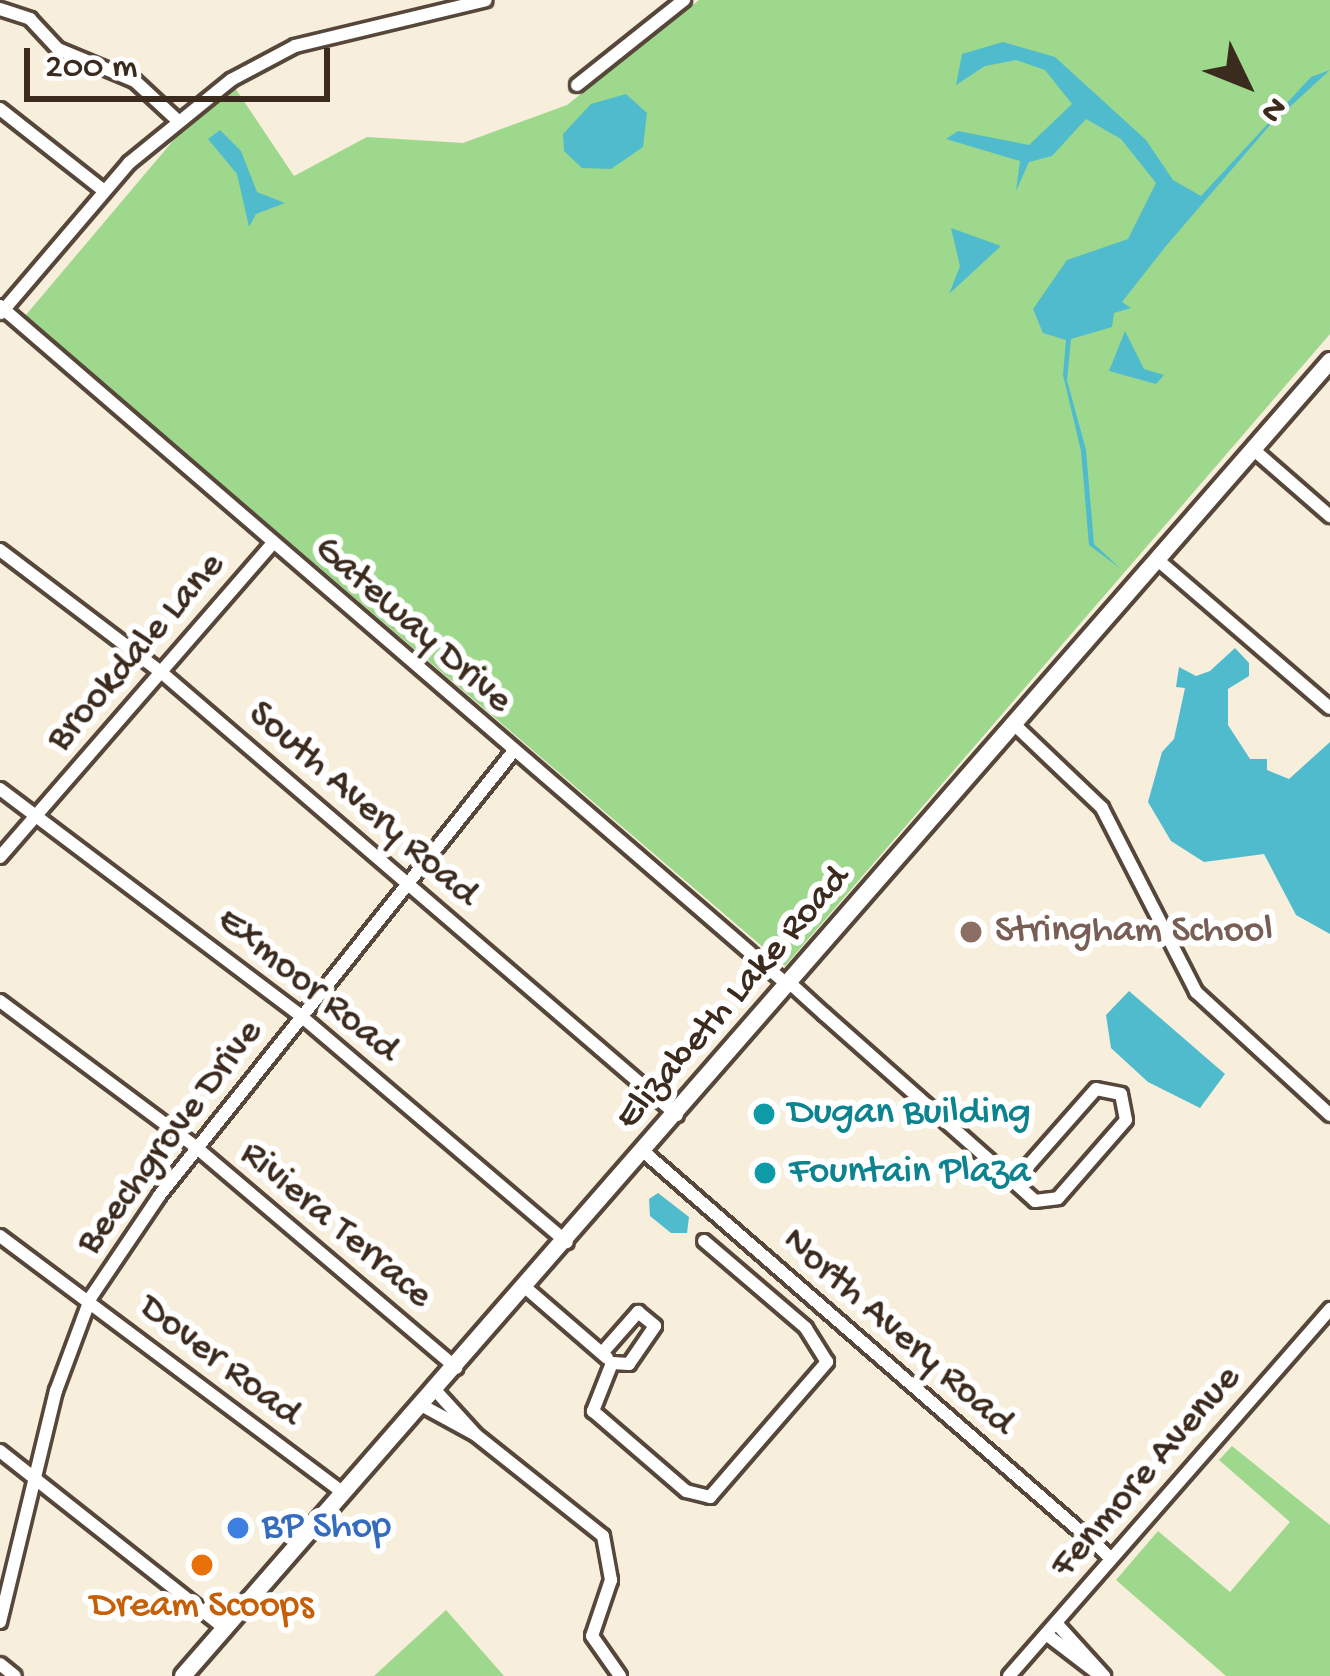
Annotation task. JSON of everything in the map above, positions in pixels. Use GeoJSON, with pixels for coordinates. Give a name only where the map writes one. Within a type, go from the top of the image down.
{"type":"FeatureCollection","features":[{"type":"Feature","properties":{"kind":"main road","name":"Elizabeth Lake Road"},"geometry":{"type":"LineString","coordinates":[[183,1676],[1330,361]]}},
{"type":"Feature","properties":{"kind":"street"},"geometry":{"type":"LineString","coordinates":[[1,310],[103,190],[178,121],[295,46],[486,0]]}},
{"type":"Feature","properties":{"kind":"street"},"geometry":{"type":"LineString","coordinates":[[577,85],[683,0]]}},
{"type":"Feature","properties":{"kind":"street"},"geometry":{"type":"LineString","coordinates":[[0,8],[30,19],[58,49],[134,82],[178,121]]}},
{"type":"Feature","properties":{"kind":"street"},"geometry":{"type":"LineString","coordinates":[[0,109],[103,190]]}},
{"type":"Feature","properties":{"kind":"street","name":"Gateway Drive"},"geometry":{"type":"LineString","coordinates":[[1,310],[1014,1182]]}},
{"type":"Feature","properties":{"kind":"street"},"geometry":{"type":"LineString","coordinates":[[1255,450],[1330,516]]}},
{"type":"Feature","properties":{"kind":"street","name":"Brookdale Lane"},"geometry":{"type":"LineString","coordinates":[[0,857],[272,544]]}},
{"type":"Feature","properties":{"kind":"street","name":"South Avery Road"},"geometry":{"type":"LineString","coordinates":[[0,550],[160,672],[676,1115]]}},
{"type":"Feature","properties":{"kind":"street"},"geometry":{"type":"LineString","coordinates":[[1159,561],[1330,708]]}},
{"type":"Feature","properties":{"kind":"street"},"geometry":{"type":"LineString","coordinates":[[1016,726],[1098,802],[1196,992],[1330,1115]]}},
{"type":"Feature","properties":{"kind":"street","name":"Beechgrove Drive"},"geometry":{"type":"LineString","coordinates":[[0,1622],[56,1390],[88,1303],[196,1148],[512,753]]}},
{"type":"Feature","properties":{"kind":"street","name":"Exmoor Road"},"geometry":{"type":"LineString","coordinates":[[0,789],[302,1016],[566,1242]]}},
{"type":"Feature","properties":{"kind":"street","name":"Riviera Terrace"},"geometry":{"type":"LineString","coordinates":[[0,1001],[196,1148],[456,1368]]}},
{"type":"Feature","properties":{"kind":"street"},"geometry":{"type":"LineString","coordinates":[[1096,1089],[1120,1094],[1126,1120],[1058,1198],[1035,1201],[1014,1182],[1096,1089]]}},
{"type":"Feature","properties":{"kind":"street","name":"North Avery Road"},"geometry":{"type":"LineString","coordinates":[[644,1152],[1111,1558]]}},
{"type":"Feature","properties":{"kind":"street","name":"Dover Road"},"geometry":{"type":"LineString","coordinates":[[0,1236],[344,1493]]}},
{"type":"Feature","properties":{"kind":"street"},"geometry":{"type":"LineString","coordinates":[[526,1288],[607,1358],[593,1411],[686,1491],[710,1498],[827,1362],[806,1328],[704,1241]]}},
{"type":"Feature","properties":{"kind":"street","name":"Fenmore Avenue"},"geometry":{"type":"LineString","coordinates":[[1010,1676],[1330,1309]]}},
{"type":"Feature","properties":{"kind":"street"},"geometry":{"type":"LineString","coordinates":[[429,1399],[603,1536],[611,1580],[592,1636],[620,1676]]}},
{"type":"Feature","properties":{"kind":"street"},"geometry":{"type":"LineString","coordinates":[[0,1451],[225,1628]]}},
{"type":"Feature","properties":{"kind":"street"},"geometry":{"type":"LineString","coordinates":[[1051,1628],[1102,1676]]}},
{"type":"Feature","properties":{"kind":"street"},"geometry":{"type":"LineString","coordinates":[[0,1664],[15,1676]]}},
{"type":"Feature","properties":{"kind":"green space"},"geometry":{"type":"Polygon","coordinates":[[[699,0],[1330,0],[1330,334],[785,966],[25,316],[199,110],[235,88],[294,176],[367,137],[463,143],[567,105],[699,0]]]}},
{"type":"Feature","properties":{"kind":"green space"},"geometry":{"type":"Polygon","coordinates":[[[1232,1446],[1330,1525],[1330,1676],[1226,1676],[1116,1580],[1158,1531],[1230,1592],[1290,1522],[1219,1460],[1232,1446]]]}},
{"type":"Feature","properties":{"kind":"green space"},"geometry":{"type":"Polygon","coordinates":[[[446,1610],[504,1676],[374,1676],[446,1610]]]}},
{"type":"Feature","properties":{"kind":"water"},"geometry":{"type":"Polygon","coordinates":[[[1003,42],[1055,57],[1146,140],[1173,180],[1201,196],[1311,77],[1330,70],[1270,125],[1166,246],[1122,302],[1131,308],[1114,313],[1112,327],[1071,339],[1067,380],[1086,450],[1094,544],[1121,569],[1089,545],[1081,451],[1063,375],[1066,340],[1043,333],[1033,309],[1067,260],[1128,239],[1156,183],[1121,139],[1086,119],[1052,156],[1029,162],[1016,191],[1020,161],[946,139],[958,131],[1029,145],[1072,104],[1045,70],[1016,60],[985,66],[956,85],[962,54],[1003,42]]]}},
{"type":"Feature","properties":{"kind":"water"},"geometry":{"type":"Polygon","coordinates":[[[626,94],[647,113],[643,147],[611,169],[582,168],[564,151],[563,134],[591,104],[626,94]]]}},
{"type":"Feature","properties":{"kind":"water"},"geometry":{"type":"Polygon","coordinates":[[[220,130],[241,151],[257,192],[285,203],[256,214],[249,227],[237,174],[208,139],[220,130]]]}},
{"type":"Feature","properties":{"kind":"water"},"geometry":{"type":"Polygon","coordinates":[[[951,228],[1001,246],[949,294],[960,266],[951,228]]]}},
{"type":"Feature","properties":{"kind":"water"},"geometry":{"type":"Polygon","coordinates":[[[1125,331],[1144,369],[1164,375],[1156,384],[1109,371],[1125,331]]]}},
{"type":"Feature","properties":{"kind":"water"},"geometry":{"type":"Polygon","coordinates":[[[1235,648],[1249,663],[1249,676],[1228,689],[1228,725],[1250,759],[1267,759],[1267,770],[1289,779],[1330,742],[1330,934],[1296,915],[1264,854],[1204,862],[1171,841],[1148,802],[1162,752],[1174,739],[1185,688],[1176,687],[1179,667],[1196,676],[1210,671],[1235,648]]]}},
{"type":"Feature","properties":{"kind":"water"},"geometry":{"type":"Polygon","coordinates":[[[1129,991],[1225,1074],[1200,1108],[1148,1082],[1111,1048],[1106,1015],[1129,991]]]}},
{"type":"Feature","properties":{"kind":"water"},"geometry":{"type":"Polygon","coordinates":[[[658,1193],[689,1217],[687,1233],[671,1233],[650,1216],[649,1199],[658,1193]]]}},
{"type":"Feature","properties":{"kind":"place","name":"Stringham School"},"geometry":{"type":"Point","coordinates":[971,932]}},
{"type":"Feature","properties":{"kind":"place","name":"Dugan Building"},"geometry":{"type":"Point","coordinates":[764,1114]}},
{"type":"Feature","properties":{"kind":"place","name":"Fountain Plaza"},"geometry":{"type":"Point","coordinates":[765,1173]}},
{"type":"Feature","properties":{"kind":"place","name":"BP Shop"},"geometry":{"type":"Point","coordinates":[238,1528]}},
{"type":"Feature","properties":{"kind":"place","name":"Dream Scoops"},"geometry":{"type":"Point","coordinates":[202,1565]}}]}
